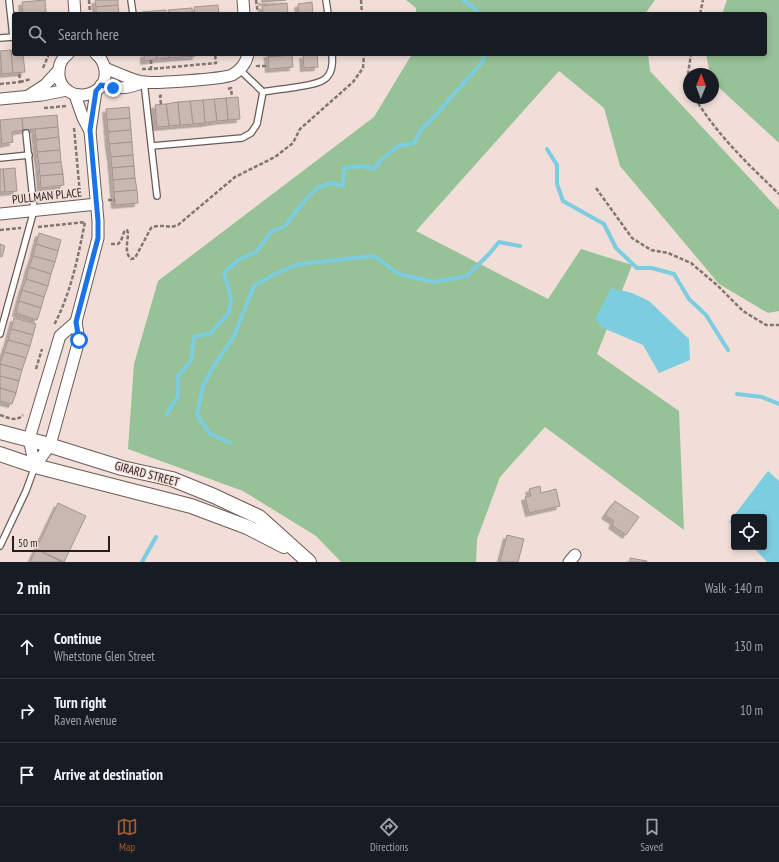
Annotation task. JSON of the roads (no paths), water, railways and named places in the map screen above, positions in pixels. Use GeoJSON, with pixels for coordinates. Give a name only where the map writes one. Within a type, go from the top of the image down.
{"type":"FeatureCollection","features":[{"type":"Feature","properties":{"kind":"street"},"geometry":{"type":"LineString","coordinates":[[243,0],[244,12]]}},
{"type":"Feature","properties":{"kind":"street"},"geometry":{"type":"LineString","coordinates":[[66,56],[60,63],[59,78],[62,85],[71,92],[82,96],[99,88],[128,88],[144,82]]}},
{"type":"Feature","properties":{"kind":"street"},"geometry":{"type":"LineString","coordinates":[[35,466],[50,446],[79,340],[76,322],[98,238],[97,204],[90,130],[99,88],[105,74],[105,68],[98,56]]}},
{"type":"Feature","properties":{"kind":"street"},"geometry":{"type":"LineString","coordinates":[[105,68],[132,79],[144,82],[199,80],[230,76],[240,70],[247,56]]}},
{"type":"Feature","properties":{"kind":"street"},"geometry":{"type":"LineString","coordinates":[[28,96],[45,85],[59,70]]}},
{"type":"Feature","properties":{"kind":"street"},"geometry":{"type":"LineString","coordinates":[[0,99],[71,92]]}},
{"type":"Feature","properties":{"kind":"street"},"geometry":{"type":"LineString","coordinates":[[71,92],[90,130]]}},
{"type":"Feature","properties":{"kind":"street","name":"PULLMAN PLACE"},"geometry":{"type":"LineString","coordinates":[[0,214],[97,204]]}},
{"type":"Feature","properties":{"kind":"street"},"geometry":{"type":"LineString","coordinates":[[35,466],[29,439],[60,336],[76,322]]}},
{"type":"Feature","properties":{"kind":"street","name":"GIRARD STREET"},"geometry":{"type":"LineString","coordinates":[[0,432],[29,439],[122,468],[172,479],[214,496],[259,518],[305,558]]}},
{"type":"Feature","properties":{"kind":"street","name":"GIRARD STREET"},"geometry":{"type":"LineString","coordinates":[[0,454],[35,466],[191,506],[247,527],[305,558]]}},
{"type":"Feature","properties":{"kind":"lane"},"geometry":{"type":"LineString","coordinates":[[9,0],[12,28]]}},
{"type":"Feature","properties":{"kind":"lane"},"geometry":{"type":"LineString","coordinates":[[131,0],[133,12]]}},
{"type":"Feature","properties":{"kind":"lane"},"geometry":{"type":"LineString","coordinates":[[326,0],[328,12]]}},
{"type":"Feature","properties":{"kind":"lane"},"geometry":{"type":"LineString","coordinates":[[0,38],[12,37]]}},
{"type":"Feature","properties":{"kind":"lane"},"geometry":{"type":"LineString","coordinates":[[262,92],[318,84],[328,77],[333,65],[332,56]]}},
{"type":"Feature","properties":{"kind":"lane"},"geometry":{"type":"LineString","coordinates":[[240,70],[262,92]]}},
{"type":"Feature","properties":{"kind":"lane"},"geometry":{"type":"LineString","coordinates":[[144,82],[157,196]]}},
{"type":"Feature","properties":{"kind":"lane"},"geometry":{"type":"LineString","coordinates":[[152,146],[242,138],[251,133],[257,124],[262,92]]}},
{"type":"Feature","properties":{"kind":"lane"},"geometry":{"type":"LineString","coordinates":[[0,334],[34,210],[26,133]]}},
{"type":"Feature","properties":{"kind":"lane"},"geometry":{"type":"LineString","coordinates":[[0,158],[28,155]]}},
{"type":"Feature","properties":{"kind":"lane"},"geometry":{"type":"LineString","coordinates":[[0,546],[26,491],[35,466]]}},
{"type":"Feature","properties":{"kind":"water"},"geometry":{"type":"Polygon","coordinates":[[[611,288],[632,293],[649,301],[689,339],[690,360],[659,373],[643,345],[601,327],[595,319],[611,288]]]}},
{"type":"Feature","properties":{"kind":"water"},"geometry":{"type":"Polygon","coordinates":[[[768,471],[779,481],[779,562],[767,562],[756,550],[767,550],[767,514],[735,514],[768,471]]]}},
{"type":"Feature","properties":{"kind":"waterway"},"geometry":{"type":"LineString","coordinates":[[463,0],[473,7],[477,12]]}},
{"type":"Feature","properties":{"kind":"waterway"},"geometry":{"type":"LineString","coordinates":[[167,414],[178,396],[178,376],[191,361],[194,337],[211,333],[229,313],[231,298],[224,273],[238,260],[256,252],[271,232],[285,226],[301,205],[317,188],[331,183],[343,186],[344,168],[362,166],[374,169],[381,160],[398,146],[414,143],[421,130],[483,61],[484,56]]}},
{"type":"Feature","properties":{"kind":"waterway"},"geometry":{"type":"LineString","coordinates":[[547,149],[557,165],[557,184],[563,201],[604,224],[616,248],[637,268],[652,268],[674,274],[689,299],[706,315],[728,350]]}},
{"type":"Feature","properties":{"kind":"waterway"},"geometry":{"type":"LineString","coordinates":[[231,443],[210,434],[197,415],[203,386],[212,369],[234,336],[254,286],[275,274],[299,264],[374,256],[399,274],[433,282],[467,276],[499,242],[520,246]]}},
{"type":"Feature","properties":{"kind":"waterway"},"geometry":{"type":"LineString","coordinates":[[737,394],[762,397],[779,404]]}},
{"type":"Feature","properties":{"kind":"waterway"},"geometry":{"type":"LineString","coordinates":[[142,562],[156,537]]}}]}
